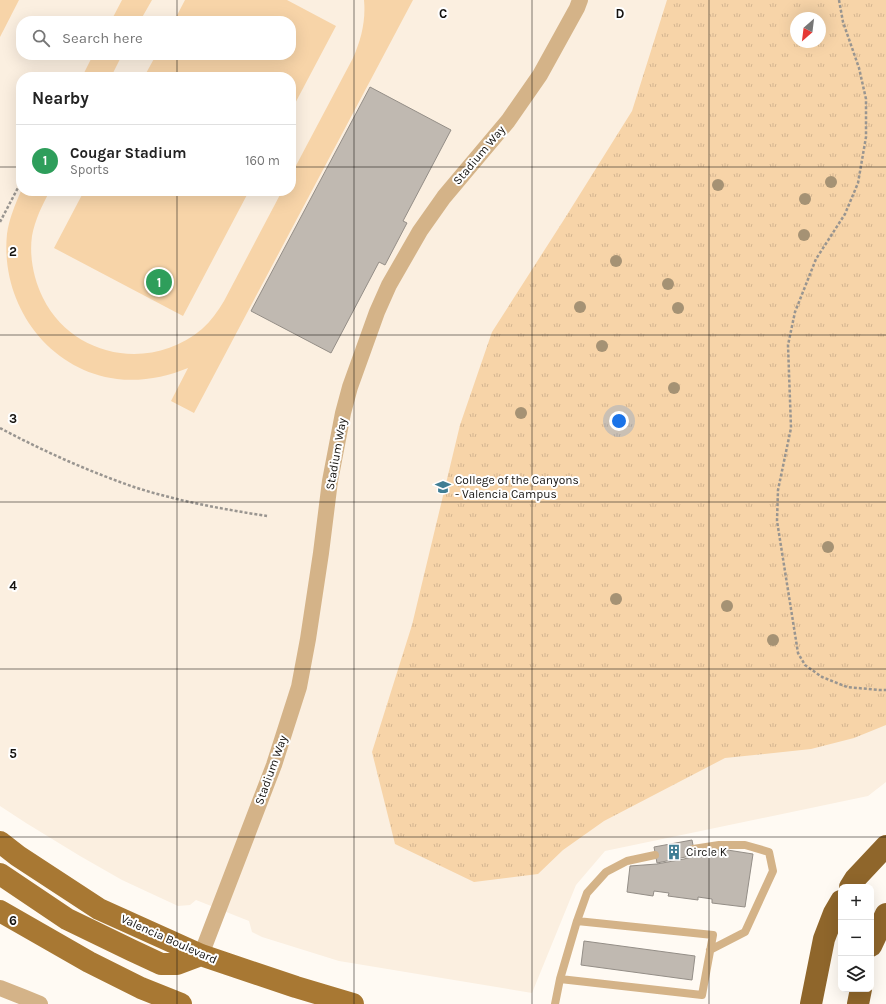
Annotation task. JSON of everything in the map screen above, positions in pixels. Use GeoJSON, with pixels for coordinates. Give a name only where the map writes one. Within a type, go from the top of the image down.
{"type":"FeatureCollection","features":[{"type":"Feature","properties":{"kind":"highway"},"geometry":{"type":"LineString","coordinates":[[852,884],[855,878],[886,846]]}},
{"type":"Feature","properties":{"kind":"highway"},"geometry":{"type":"LineString","coordinates":[[812,1004],[824,939],[838,906]]}},
{"type":"Feature","properties":{"kind":"highway"},"geometry":{"type":"LineString","coordinates":[[874,940],[886,914]]}},
{"type":"Feature","properties":{"kind":"highway"},"geometry":{"type":"LineString","coordinates":[[858,1004],[860,992]]}},
{"type":"Feature","properties":{"kind":"main road","name":"Valencia Boulevard"},"geometry":{"type":"LineString","coordinates":[[0,842],[18,856],[99,908],[201,955],[296,987],[353,1004]]}},
{"type":"Feature","properties":{"kind":"main road"},"geometry":{"type":"LineString","coordinates":[[0,874],[67,919],[161,964],[177,964],[201,955]]}},
{"type":"Feature","properties":{"kind":"main road"},"geometry":{"type":"LineString","coordinates":[[0,911],[90,962],[141,988],[181,1004]]}},
{"type":"Feature","properties":{"kind":"street","name":"Stadium Way"},"geometry":{"type":"LineString","coordinates":[[201,955],[274,765],[298,687],[308,639],[330,481],[343,413],[350,386],[377,312],[389,285],[420,231],[444,197],[508,121],[540,75],[580,0]]}},
{"type":"Feature","properties":{"kind":"street"},"geometry":{"type":"LineString","coordinates":[[0,988],[40,1004]]}},
{"type":"Feature","properties":{"kind":"lane"},"geometry":{"type":"LineString","coordinates":[[694,849],[719,845],[745,845],[769,852],[773,871],[745,932],[710,950]]}},
{"type":"Feature","properties":{"kind":"lane"},"geometry":{"type":"LineString","coordinates":[[555,1004],[560,979],[587,893],[606,872],[627,861],[655,855]]}},
{"type":"Feature","properties":{"kind":"lane"},"geometry":{"type":"LineString","coordinates":[[560,979],[702,995],[713,935],[577,921]]}},
{"type":"Feature","properties":{"kind":"path"},"geometry":{"type":"LineString","coordinates":[[839,0],[843,22],[859,68],[866,99],[866,138],[858,184],[845,214],[816,259],[795,312],[788,345],[791,428],[778,490],[777,521],[798,653],[805,665],[822,677],[847,687],[886,690]]}},
{"type":"Feature","properties":{"kind":"path"},"geometry":{"type":"LineString","coordinates":[[0,222],[16,192]]}},
{"type":"Feature","properties":{"kind":"path"},"geometry":{"type":"LineString","coordinates":[[0,428],[36,447],[83,468],[134,487],[226,510],[267,516]]}},
{"type":"Feature","properties":{"kind":"shaded area","name":"College of the Canyons - Valencia Campus"},"geometry":{"type":"Polygon","coordinates":[[[0,0],[886,0],[886,782],[868,796],[605,851],[576,885],[532,993],[339,961],[262,937],[252,932],[249,921],[196,900],[190,905],[178,906],[122,880],[80,856],[0,806],[0,0]]]}},
{"type":"Feature","properties":{"kind":"green space"},"geometry":{"type":"Polygon","coordinates":[[[0,0],[19,0],[0,37],[0,0]]]}},
{"type":"Feature","properties":{"kind":"green space"},"geometry":{"type":"Polygon","coordinates":[[[122,0],[152,0],[143,16],[114,16],[122,0]]]}},
{"type":"Feature","properties":{"kind":"green space"},"geometry":{"type":"Polygon","coordinates":[[[185,0],[287,0],[336,26],[296,102],[296,72],[147,72],[153,60],[296,60],[296,16],[177,16],[185,0]]]}},
{"type":"Feature","properties":{"kind":"green space"},"geometry":{"type":"Polygon","coordinates":[[[364,0],[413,0],[194,413],[171,401],[188,368],[153,378],[135,380],[117,379],[92,373],[69,362],[50,347],[33,329],[20,308],[11,284],[7,260],[7,234],[12,212],[19,196],[48,196],[35,224],[32,236],[31,252],[33,268],[43,298],[56,318],[73,334],[93,346],[115,352],[137,354],[160,351],[182,342],[202,329],[217,312],[279,196],[296,196],[296,166],[353,58],[361,37],[364,23],[364,0]]]}},
{"type":"Feature","properties":{"kind":"green space"},"geometry":{"type":"Polygon","coordinates":[[[667,0],[886,0],[886,725],[854,738],[811,749],[725,758],[604,821],[563,850],[538,874],[474,882],[395,844],[372,752],[412,625],[460,425],[492,332],[632,111],[667,0]]]}},
{"type":"Feature","properties":{"kind":"green space"},"geometry":{"type":"Polygon","coordinates":[[[90,60],[120,60],[114,72],[84,72],[90,60]]]}},
{"type":"Feature","properties":{"kind":"green space"},"geometry":{"type":"Polygon","coordinates":[[[81,196],[246,196],[183,316],[54,248],[81,196]]]}},
{"type":"Feature","properties":{"kind":"building"},"geometry":{"type":"Polygon","coordinates":[[[370,87],[451,130],[403,221],[407,223],[385,265],[379,262],[331,353],[251,311],[370,87]]]}},
{"type":"Feature","properties":{"kind":"building","name":"Circle K"},"geometry":{"type":"Polygon","coordinates":[[[692,840],[695,855],[657,863],[654,847],[692,840]]]}},
{"type":"Feature","properties":{"kind":"building","name":"Circle K"},"geometry":{"type":"Polygon","coordinates":[[[721,849],[753,854],[745,907],[712,903],[712,899],[698,897],[698,900],[668,896],[669,893],[654,891],[653,896],[627,892],[630,866],[657,864],[684,859],[721,849]]]}},
{"type":"Feature","properties":{"kind":"building"},"geometry":{"type":"Polygon","coordinates":[[[584,941],[695,956],[692,980],[581,965],[584,941]]]}},
{"type":"Feature","properties":{"kind":"place","name":"Cougar Stadium"},"geometry":{"type":"Point","coordinates":[159,282]}},
{"type":"Feature","properties":{"kind":"place","name":"College of the Canyons - Valencia Campus"},"geometry":{"type":"Point","coordinates":[443,487]}},
{"type":"Feature","properties":{"kind":"place","name":"Circle K"},"geometry":{"type":"Point","coordinates":[674,852]}}]}
